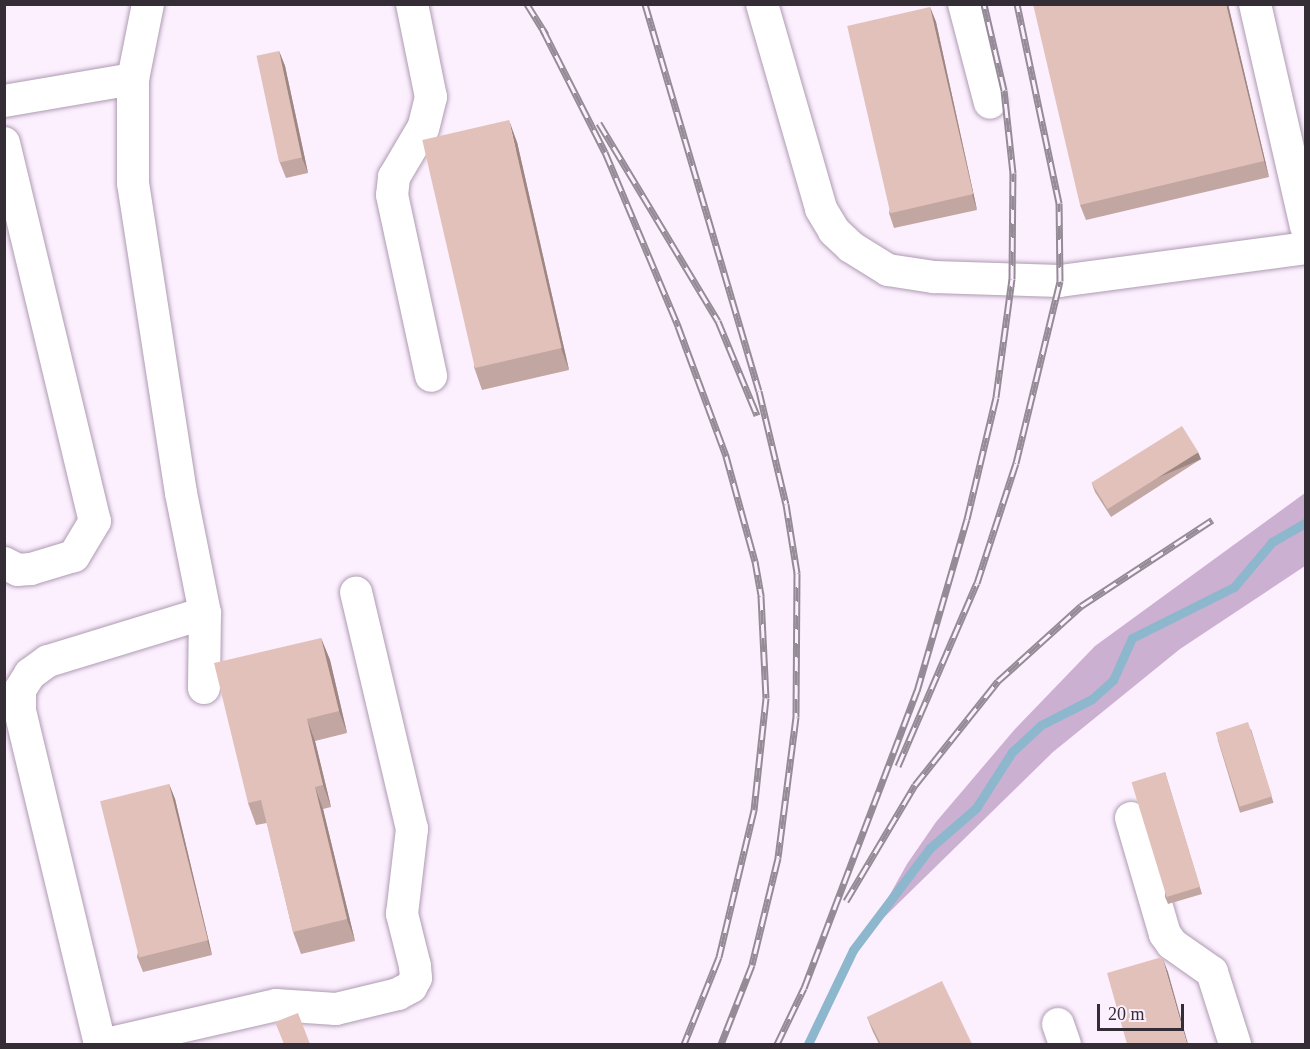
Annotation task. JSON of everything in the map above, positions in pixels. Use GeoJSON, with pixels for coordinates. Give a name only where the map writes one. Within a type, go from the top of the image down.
{"type":"FeatureCollection","features":[{"type":"Feature","properties":{"kind":"lane"},"geometry":{"type":"LineString","coordinates":[[147,4],[133,79],[133,183],[180,494],[205,613],[204,688]]}},
{"type":"Feature","properties":{"kind":"lane"},"geometry":{"type":"LineString","coordinates":[[412,4],[431,97],[423,128],[394,177],[392,195],[431,376]]}},
{"type":"Feature","properties":{"kind":"lane"},"geometry":{"type":"LineString","coordinates":[[762,4],[821,209],[834,231],[851,247],[888,270],[934,277],[1060,281],[1305,248]]}},
{"type":"Feature","properties":{"kind":"lane"},"geometry":{"type":"LineString","coordinates":[[964,4],[990,103]]}},
{"type":"Feature","properties":{"kind":"lane"},"geometry":{"type":"LineString","coordinates":[[1255,4],[1305,226]]}},
{"type":"Feature","properties":{"kind":"lane"},"geometry":{"type":"LineString","coordinates":[[4,101],[133,79]]}},
{"type":"Feature","properties":{"kind":"lane"},"geometry":{"type":"LineString","coordinates":[[4,143],[94,521],[74,556],[30,569],[18,570],[4,563]]}},
{"type":"Feature","properties":{"kind":"lane"},"geometry":{"type":"LineString","coordinates":[[106,1044],[276,1005],[336,1009],[398,994],[411,987],[416,978],[402,914],[412,829],[356,592]]}},
{"type":"Feature","properties":{"kind":"lane"},"geometry":{"type":"LineString","coordinates":[[100,1044],[20,710],[20,690],[30,674],[48,661],[205,613]]}},
{"type":"Feature","properties":{"kind":"lane"},"geometry":{"type":"LineString","coordinates":[[1131,818],[1165,934],[1172,944],[1212,972],[1235,1044]]}},
{"type":"Feature","properties":{"kind":"shaded area"},"geometry":{"type":"Polygon","coordinates":[[[1305,493],[1305,566],[1180,649],[1053,752],[869,932],[907,864],[936,822],[1015,729],[1095,646],[1305,493]]]}},
{"type":"Feature","properties":{"kind":"building"},"geometry":{"type":"Polygon","coordinates":[[[1033,4],[1226,4],[1264,161],[1080,205],[1033,4]]]}},
{"type":"Feature","properties":{"kind":"building"},"geometry":{"type":"Polygon","coordinates":[[[930,7],[973,194],[890,213],[847,26],[930,7]]]}},
{"type":"Feature","properties":{"kind":"building"},"geometry":{"type":"Polygon","coordinates":[[[279,51],[302,158],[279,162],[257,56],[279,51]]]}},
{"type":"Feature","properties":{"kind":"building"},"geometry":{"type":"Polygon","coordinates":[[[509,120],[562,348],[475,368],[422,140],[509,120]]]}},
{"type":"Feature","properties":{"kind":"building"},"geometry":{"type":"Polygon","coordinates":[[[1182,426],[1198,452],[1108,509],[1091,483],[1182,426]]]}},
{"type":"Feature","properties":{"kind":"building"},"geometry":{"type":"Polygon","coordinates":[[[321,638],[339,711],[307,719],[323,785],[315,787],[347,919],[293,932],[261,800],[248,803],[214,663],[321,638]]]}},
{"type":"Feature","properties":{"kind":"building"},"geometry":{"type":"Polygon","coordinates":[[[1248,722],[1272,796],[1240,807],[1216,733],[1248,722]]]}},
{"type":"Feature","properties":{"kind":"building"},"geometry":{"type":"Polygon","coordinates":[[[1165,772],[1200,887],[1167,897],[1132,782],[1165,772]]]}},
{"type":"Feature","properties":{"kind":"building"},"geometry":{"type":"Polygon","coordinates":[[[169,784],[208,940],[139,957],[100,801],[169,784]]]}},
{"type":"Feature","properties":{"kind":"building"},"geometry":{"type":"Polygon","coordinates":[[[1162,957],[1187,1044],[1127,1044],[1107,973],[1162,957]]]}},
{"type":"Feature","properties":{"kind":"building"},"geometry":{"type":"Polygon","coordinates":[[[942,981],[972,1044],[881,1044],[867,1017],[942,981]]]}},
{"type":"Feature","properties":{"kind":"building"},"geometry":{"type":"Polygon","coordinates":[[[298,1013],[310,1044],[284,1044],[275,1022],[298,1013]]]}},
{"type":"Feature","properties":{"kind":"waterway"},"geometry":{"type":"LineString","coordinates":[[808,1044],[853,950],[930,848],[976,808],[1012,752],[1041,725],[1092,699],[1113,680],[1132,638],[1234,587],[1272,542],[1306,522]]}},
{"type":"Feature","properties":{"kind":"railway"},"geometry":{"type":"LineString","coordinates":[[527,4],[546,35]]}},
{"type":"Feature","properties":{"kind":"railway"},"geometry":{"type":"LineString","coordinates":[[645,4],[759,391],[786,504],[797,573],[796,717],[778,858],[752,965],[721,1044]]}},
{"type":"Feature","properties":{"kind":"railway"},"geometry":{"type":"LineString","coordinates":[[777,1044],[804,988],[917,691],[967,519],[996,397],[1012,279],[1013,173],[1004,90],[984,4]]}},
{"type":"Feature","properties":{"kind":"railway"},"geometry":{"type":"LineString","coordinates":[[898,766],[977,583],[1016,463],[1060,281],[1059,203],[1017,4]]}},
{"type":"Feature","properties":{"kind":"railway"},"geometry":{"type":"LineString","coordinates":[[543,30],[605,152],[678,326],[726,456],[755,561],[761,596],[766,698],[754,810],[719,957],[684,1044]]}},
{"type":"Feature","properties":{"kind":"railway"},"geometry":{"type":"LineString","coordinates":[[599,123],[718,321],[757,415]]}},
{"type":"Feature","properties":{"kind":"railway"},"geometry":{"type":"LineString","coordinates":[[846,901],[915,785],[998,681],[1081,606],[1212,520]]}}]}
